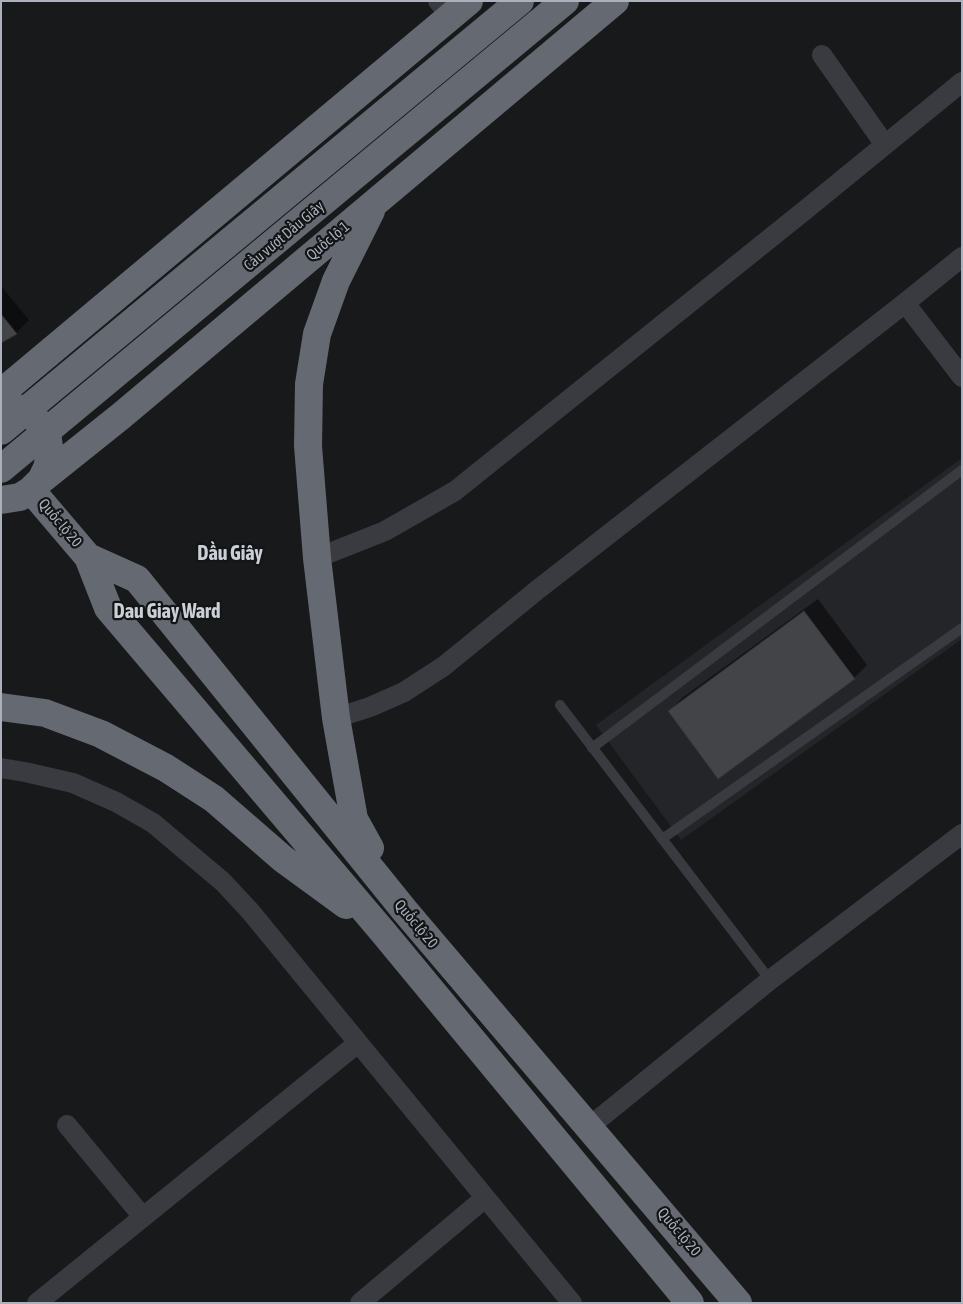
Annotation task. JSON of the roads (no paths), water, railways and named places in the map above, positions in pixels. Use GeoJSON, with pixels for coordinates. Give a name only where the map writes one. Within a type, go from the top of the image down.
{"type":"FeatureCollection","features":[{"type":"Feature","properties":{"kind":"highway","name":"Cầu vượt Dầu Giây"},"geometry":{"type":"LineString","coordinates":[[1,431],[520,1]]}},
{"type":"Feature","properties":{"kind":"highway","name":"Cầu vượt Dầu Giây"},"geometry":{"type":"LineString","coordinates":[[1,469],[565,1]]}},
{"type":"Feature","properties":{"kind":"highway","name":"Quốc lộ 1"},"geometry":{"type":"LineString","coordinates":[[19,496],[121,416],[615,1]]}},
{"type":"Feature","properties":{"kind":"highway"},"geometry":{"type":"LineString","coordinates":[[1,393],[452,6]]}},
{"type":"Feature","properties":{"kind":"highway"},"geometry":{"type":"LineString","coordinates":[[376,200],[336,281],[317,334],[309,384],[308,446],[317,558],[336,718],[354,819],[405,911]]}},
{"type":"Feature","properties":{"kind":"highway"},"geometry":{"type":"LineString","coordinates":[[1,406],[10,406],[23,410],[34,417],[43,428],[48,440],[50,454],[47,468],[19,496]]}},
{"type":"Feature","properties":{"kind":"highway","name":"Quốc lộ 20"},"geometry":{"type":"LineString","coordinates":[[19,496],[88,557],[138,579],[405,911],[738,1303]]}},
{"type":"Feature","properties":{"kind":"highway","name":"Quốc lộ 20"},"geometry":{"type":"LineString","coordinates":[[88,557],[108,608],[383,932],[690,1303]]}},
{"type":"Feature","properties":{"kind":"highway"},"geometry":{"type":"LineString","coordinates":[[1,707],[45,714],[101,734],[166,768],[214,799],[283,859],[383,932]]}},
{"type":"Feature","properties":{"kind":"street"},"geometry":{"type":"LineString","coordinates":[[822,55],[886,145]]}},
{"type":"Feature","properties":{"kind":"street"},"geometry":{"type":"LineString","coordinates":[[317,558],[385,531],[454,491],[962,82]]}},
{"type":"Feature","properties":{"kind":"street"},"geometry":{"type":"LineString","coordinates":[[336,718],[370,708],[404,692],[444,666],[544,585],[962,257]]}},
{"type":"Feature","properties":{"kind":"street"},"geometry":{"type":"LineString","coordinates":[[905,303],[962,377]]}},
{"type":"Feature","properties":{"kind":"street"},"geometry":{"type":"LineString","coordinates":[[1,768],[73,784],[116,802],[153,824],[223,882],[250,911],[572,1303]]}},
{"type":"Feature","properties":{"kind":"street"},"geometry":{"type":"LineString","coordinates":[[589,1126],[770,980],[962,834]]}},
{"type":"Feature","properties":{"kind":"street"},"geometry":{"type":"LineString","coordinates":[[37,1303],[358,1043]]}},
{"type":"Feature","properties":{"kind":"street"},"geometry":{"type":"LineString","coordinates":[[67,1125],[143,1217]]}},
{"type":"Feature","properties":{"kind":"street"},"geometry":{"type":"LineString","coordinates":[[360,1303],[485,1198]]}},
{"type":"Feature","properties":{"kind":"lane"},"geometry":{"type":"LineString","coordinates":[[592,748],[962,470]]}},
{"type":"Feature","properties":{"kind":"lane"},"geometry":{"type":"LineString","coordinates":[[662,839],[962,628]]}},
{"type":"Feature","properties":{"kind":"lane"},"geometry":{"type":"LineString","coordinates":[[560,705],[770,980]]}},
{"type":"Feature","properties":{"kind":"district","name":"Dầu Giây"},"geometry":{"type":"Point","coordinates":[230,554]}},
{"type":"Feature","properties":{"kind":"district","name":"Dau Giay Ward"},"geometry":{"type":"Point","coordinates":[167,612]}}]}
